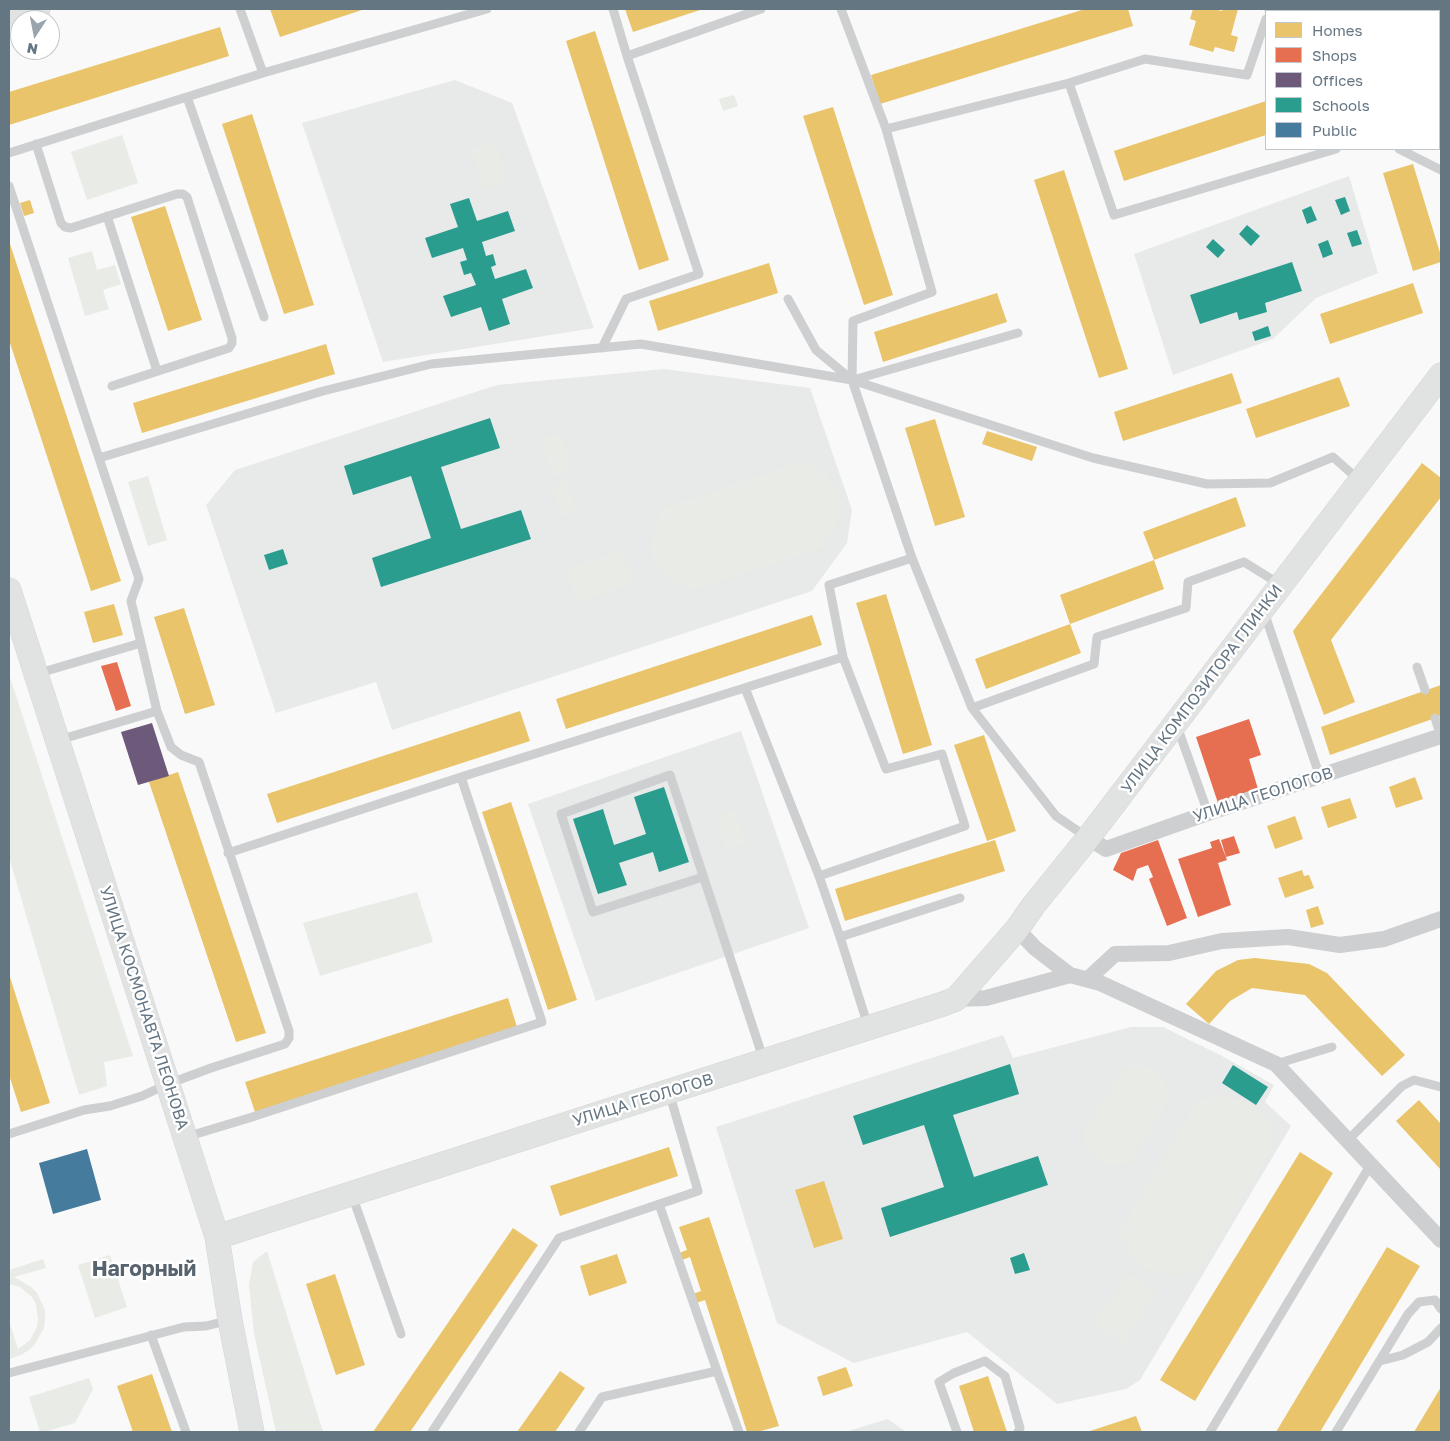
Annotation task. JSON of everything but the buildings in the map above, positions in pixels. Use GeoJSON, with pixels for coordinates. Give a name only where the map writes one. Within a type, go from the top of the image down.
{"type":"FeatureCollection","features":[{"type":"Feature","properties":{"kind":"street"},"geometry":{"type":"LineString","coordinates":[[9,17],[38,9]]}},
{"type":"Feature","properties":{"kind":"street","name":"УЛИЦА КОМПОЗИТОРА ГЛИНКИ"},"geometry":{"type":"LineString","coordinates":[[956,999],[1017,929],[1033,906],[1088,838],[1441,375]]}},
{"type":"Feature","properties":{"kind":"street","name":"УЛИЦА КОСМОНАВТА ЛЕОНОВА"},"geometry":{"type":"LineString","coordinates":[[9,590],[217,1237],[230,1320],[252,1432]]}},
{"type":"Feature","properties":{"kind":"street","name":"УЛИЦА ГЕОЛОГОВ"},"geometry":{"type":"LineString","coordinates":[[1088,838],[1106,849],[1208,813],[1441,736]]}},
{"type":"Feature","properties":{"kind":"street"},"geometry":{"type":"LineString","coordinates":[[1088,979],[1115,954],[1169,953],[1222,941],[1288,938],[1340,945],[1384,939],[1441,919]]}},
{"type":"Feature","properties":{"kind":"street"},"geometry":{"type":"LineString","coordinates":[[1017,929],[1035,948],[1070,975],[1088,979],[1276,1064],[1441,1240]]}},
{"type":"Feature","properties":{"kind":"street","name":"УЛИЦА ГЕОЛОГОВ"},"geometry":{"type":"LineString","coordinates":[[217,1237],[956,999],[986,998],[1070,975]]}},
{"type":"Feature","properties":{"kind":"lane"},"geometry":{"type":"LineString","coordinates":[[240,9],[263,73]]}},
{"type":"Feature","properties":{"kind":"lane"},"geometry":{"type":"LineString","coordinates":[[9,153],[263,73],[487,9]]}},
{"type":"Feature","properties":{"kind":"lane"},"geometry":{"type":"LineString","coordinates":[[602,348],[626,299],[699,274],[613,9]]}},
{"type":"Feature","properties":{"kind":"lane"},"geometry":{"type":"LineString","coordinates":[[627,56],[761,9]]}},
{"type":"Feature","properties":{"kind":"lane"},"geometry":{"type":"LineString","coordinates":[[841,9],[886,129],[932,292],[853,321],[852,380],[912,558],[972,708],[1056,816],[1088,838]]}},
{"type":"Feature","properties":{"kind":"lane"},"geometry":{"type":"LineString","coordinates":[[886,129],[1069,83],[1145,59],[1247,75],[1265,22]]}},
{"type":"Feature","properties":{"kind":"lane"},"geometry":{"type":"LineString","coordinates":[[1069,83],[1114,215],[1333,150]]}},
{"type":"Feature","properties":{"kind":"lane"},"geometry":{"type":"LineString","coordinates":[[187,96],[264,317]]}},
{"type":"Feature","properties":{"kind":"lane"},"geometry":{"type":"LineString","coordinates":[[36,144],[61,223],[65,227],[71,228],[176,194],[183,194],[187,198],[232,338],[229,348],[112,386]]}},
{"type":"Feature","properties":{"kind":"lane"},"geometry":{"type":"LineString","coordinates":[[1401,150],[1441,170]]}},
{"type":"Feature","properties":{"kind":"lane"},"geometry":{"type":"LineString","coordinates":[[9,186],[139,578],[131,601],[157,711],[171,747],[181,756],[198,762],[289,1031],[289,1038],[286,1044],[168,1084],[142,1096],[110,1106],[84,1110],[9,1134]]}},
{"type":"Feature","properties":{"kind":"lane"},"geometry":{"type":"LineString","coordinates":[[107,216],[157,371]]}},
{"type":"Feature","properties":{"kind":"lane"},"geometry":{"type":"LineString","coordinates":[[788,299],[816,350],[852,380]]}},
{"type":"Feature","properties":{"kind":"lane"},"geometry":{"type":"LineString","coordinates":[[852,380],[1018,333]]}},
{"type":"Feature","properties":{"kind":"lane"},"geometry":{"type":"LineString","coordinates":[[99,458],[323,391],[431,364],[640,344],[852,380],[1093,458],[1207,484],[1270,483],[1333,457],[1360,481]]}},
{"type":"Feature","properties":{"kind":"lane"},"geometry":{"type":"LineString","coordinates":[[819,876],[964,826],[942,754],[886,769],[844,656],[829,585],[912,558]]}},
{"type":"Feature","properties":{"kind":"lane"},"geometry":{"type":"LineString","coordinates":[[972,708],[1094,664],[1097,636],[1186,608],[1188,582],[1244,562],[1281,585]]}},
{"type":"Feature","properties":{"kind":"lane"},"geometry":{"type":"LineString","coordinates":[[1263,609],[1320,776]]}},
{"type":"Feature","properties":{"kind":"lane"},"geometry":{"type":"LineString","coordinates":[[36,674],[141,643]]}},
{"type":"Feature","properties":{"kind":"lane"},"geometry":{"type":"LineString","coordinates":[[228,853],[844,656]]}},
{"type":"Feature","properties":{"kind":"lane"},"geometry":{"type":"LineString","coordinates":[[1417,666],[1425,690]]}},
{"type":"Feature","properties":{"kind":"lane"},"geometry":{"type":"LineString","coordinates":[[745,688],[819,876],[868,1028]]}},
{"type":"Feature","properties":{"kind":"lane"},"geometry":{"type":"LineString","coordinates":[[58,741],[157,711]]}},
{"type":"Feature","properties":{"kind":"lane"},"geometry":{"type":"LineString","coordinates":[[1435,718],[1441,736]]}},
{"type":"Feature","properties":{"kind":"lane"},"geometry":{"type":"LineString","coordinates":[[1176,723],[1208,813]]}},
{"type":"Feature","properties":{"kind":"lane"},"geometry":{"type":"LineString","coordinates":[[703,877],[592,912],[561,814],[670,775],[764,1062]]}},
{"type":"Feature","properties":{"kind":"lane"},"geometry":{"type":"LineString","coordinates":[[186,1137],[542,1022],[461,777]]}},
{"type":"Feature","properties":{"kind":"lane"},"geometry":{"type":"LineString","coordinates":[[840,937],[960,898]]}},
{"type":"Feature","properties":{"kind":"lane"},"geometry":{"type":"LineString","coordinates":[[1276,1064],[1332,1046]]}},
{"type":"Feature","properties":{"kind":"lane"},"geometry":{"type":"LineString","coordinates":[[1347,1141],[1402,1086],[1414,1080],[1441,1087]]}},
{"type":"Feature","properties":{"kind":"lane"},"geometry":{"type":"LineString","coordinates":[[432,1432],[559,1238],[698,1191],[669,1092]]}},
{"type":"Feature","properties":{"kind":"lane"},"geometry":{"type":"LineString","coordinates":[[1210,1432],[1371,1164]]}},
{"type":"Feature","properties":{"kind":"lane"},"geometry":{"type":"LineString","coordinates":[[351,1193],[401,1334]]}},
{"type":"Feature","properties":{"kind":"lane"},"geometry":{"type":"LineString","coordinates":[[659,1204],[739,1432]]}},
{"type":"Feature","properties":{"kind":"lane"},"geometry":{"type":"LineString","coordinates":[[1336,1432],[1408,1314],[1419,1302],[1435,1300],[1441,1309]]}},
{"type":"Feature","properties":{"kind":"lane"},"geometry":{"type":"LineString","coordinates":[[9,1373],[184,1327],[206,1326],[230,1320]]}},
{"type":"Feature","properties":{"kind":"lane"},"geometry":{"type":"LineString","coordinates":[[1380,1361],[1403,1355],[1428,1342],[1441,1328]]}},
{"type":"Feature","properties":{"kind":"lane"},"geometry":{"type":"LineString","coordinates":[[152,1335],[186,1432]]}},
{"type":"Feature","properties":{"kind":"lane"},"geometry":{"type":"LineString","coordinates":[[956,1432],[939,1382],[954,1373],[985,1361],[1005,1376],[1020,1428],[1018,1432]]}},
{"type":"Feature","properties":{"kind":"lane"},"geometry":{"type":"LineString","coordinates":[[579,1432],[602,1397],[717,1371]]}},
{"type":"Feature","properties":{"kind":"shaded area"},"geometry":{"type":"Polygon","coordinates":[[[455,80],[512,103],[594,328],[383,362],[302,123],[455,80]]]}},
{"type":"Feature","properties":{"kind":"shaded area"},"geometry":{"type":"Polygon","coordinates":[[[734,95],[738,106],[723,111],[719,99],[734,95]]]}},
{"type":"Feature","properties":{"kind":"shaded area"},"geometry":{"type":"Polygon","coordinates":[[[122,135],[138,183],[87,200],[71,152],[122,135]]]}},
{"type":"Feature","properties":{"kind":"shaded area"},"geometry":{"type":"Polygon","coordinates":[[[495,141],[508,181],[484,189],[471,149],[495,141]]]}},
{"type":"Feature","properties":{"kind":"shaded area"},"geometry":{"type":"Polygon","coordinates":[[[1349,176],[1378,273],[1316,298],[1273,339],[1173,375],[1134,254],[1349,176]]]}},
{"type":"Feature","properties":{"kind":"shaded area"},"geometry":{"type":"Polygon","coordinates":[[[92,251],[97,270],[115,265],[121,284],[103,290],[109,309],[85,316],[68,258],[92,251]]]}},
{"type":"Feature","properties":{"kind":"shaded area"},"geometry":{"type":"Polygon","coordinates":[[[664,369],[810,388],[852,510],[847,543],[812,591],[392,730],[376,682],[276,713],[206,505],[235,470],[497,385],[664,369]]]}},
{"type":"Feature","properties":{"kind":"shaded area"},"geometry":{"type":"Polygon","coordinates":[[[561,433],[572,471],[552,477],[540,439],[561,433]]]}},
{"type":"Feature","properties":{"kind":"shaded area"},"geometry":{"type":"Polygon","coordinates":[[[797,463],[812,465],[827,473],[839,492],[841,507],[835,529],[822,548],[694,590],[675,583],[660,571],[652,556],[651,544],[661,509],[797,463]]]}},
{"type":"Feature","properties":{"kind":"shaded area"},"geometry":{"type":"Polygon","coordinates":[[[148,476],[167,540],[148,546],[128,482],[148,476]]]}},
{"type":"Feature","properties":{"kind":"shaded area"},"geometry":{"type":"Polygon","coordinates":[[[568,481],[576,511],[560,516],[552,486],[568,481]]]}},
{"type":"Feature","properties":{"kind":"shaded area"},"geometry":{"type":"Polygon","coordinates":[[[622,550],[634,583],[577,602],[566,570],[622,550]]]}},
{"type":"Feature","properties":{"kind":"shaded area"},"geometry":{"type":"Polygon","coordinates":[[[9,674],[133,1056],[104,1062],[107,1086],[79,1095],[9,857],[9,674]]]}},
{"type":"Feature","properties":{"kind":"shaded area"},"geometry":{"type":"Polygon","coordinates":[[[741,731],[809,928],[596,1001],[528,804],[741,731]]]}},
{"type":"Feature","properties":{"kind":"shaded area"},"geometry":{"type":"Polygon","coordinates":[[[736,810],[745,843],[725,848],[717,815],[736,810]]]}},
{"type":"Feature","properties":{"kind":"shaded area"},"geometry":{"type":"Polygon","coordinates":[[[417,892],[433,942],[320,976],[303,923],[417,892]]]}},
{"type":"Feature","properties":{"kind":"shaded area"},"geometry":{"type":"Polygon","coordinates":[[[1131,1027],[1163,1027],[1222,1056],[1274,1085],[1265,1102],[1291,1126],[1140,1380],[1126,1389],[1057,1404],[967,1332],[854,1363],[777,1323],[716,1127],[1003,1035],[1013,1058],[1131,1027]]]}},
{"type":"Feature","properties":{"kind":"shaded area"},"geometry":{"type":"Polygon","coordinates":[[[1134,1065],[1146,1066],[1157,1072],[1166,1083],[1168,1096],[1164,1109],[1131,1162],[1119,1166],[1104,1164],[1097,1160],[1088,1149],[1084,1142],[1083,1132],[1122,1070],[1134,1065]]]}},
{"type":"Feature","properties":{"kind":"shaded area"},"geometry":{"type":"Polygon","coordinates":[[[1223,1096],[1238,1099],[1253,1106],[1264,1116],[1272,1126],[1274,1139],[1270,1152],[1200,1270],[1174,1275],[1147,1269],[1127,1249],[1122,1239],[1122,1227],[1196,1102],[1209,1097],[1223,1096]]]}},
{"type":"Feature","properties":{"kind":"shaded area"},"geometry":{"type":"Polygon","coordinates":[[[267,1251],[323,1432],[276,1432],[254,1334],[249,1285],[253,1262],[267,1251]]]}},
{"type":"Feature","properties":{"kind":"shaded area"},"geometry":{"type":"Polygon","coordinates":[[[110,1255],[127,1307],[95,1318],[78,1265],[110,1255]]]}},
{"type":"Feature","properties":{"kind":"shaded area"},"geometry":{"type":"Polygon","coordinates":[[[43,1259],[46,1268],[14,1277],[37,1293],[45,1310],[44,1328],[35,1344],[29,1350],[9,1359],[9,1321],[18,1349],[30,1340],[37,1327],[38,1319],[36,1304],[32,1297],[20,1287],[9,1284],[9,1270],[43,1259]]]}},
{"type":"Feature","properties":{"kind":"shaded area"},"geometry":{"type":"Polygon","coordinates":[[[1129,1273],[1158,1293],[1123,1344],[1094,1323],[1129,1273]]]}},
{"type":"Feature","properties":{"kind":"shaded area"},"geometry":{"type":"Polygon","coordinates":[[[89,1378],[93,1389],[75,1423],[40,1432],[29,1397],[89,1378]]]}},
{"type":"Feature","properties":{"kind":"shaded area"},"geometry":{"type":"Polygon","coordinates":[[[888,1419],[906,1432],[845,1432],[888,1419]]]}},
{"type":"Feature","properties":{"kind":"district","name":"Нагорный"},"geometry":{"type":"Point","coordinates":[144,1269]}}]}
